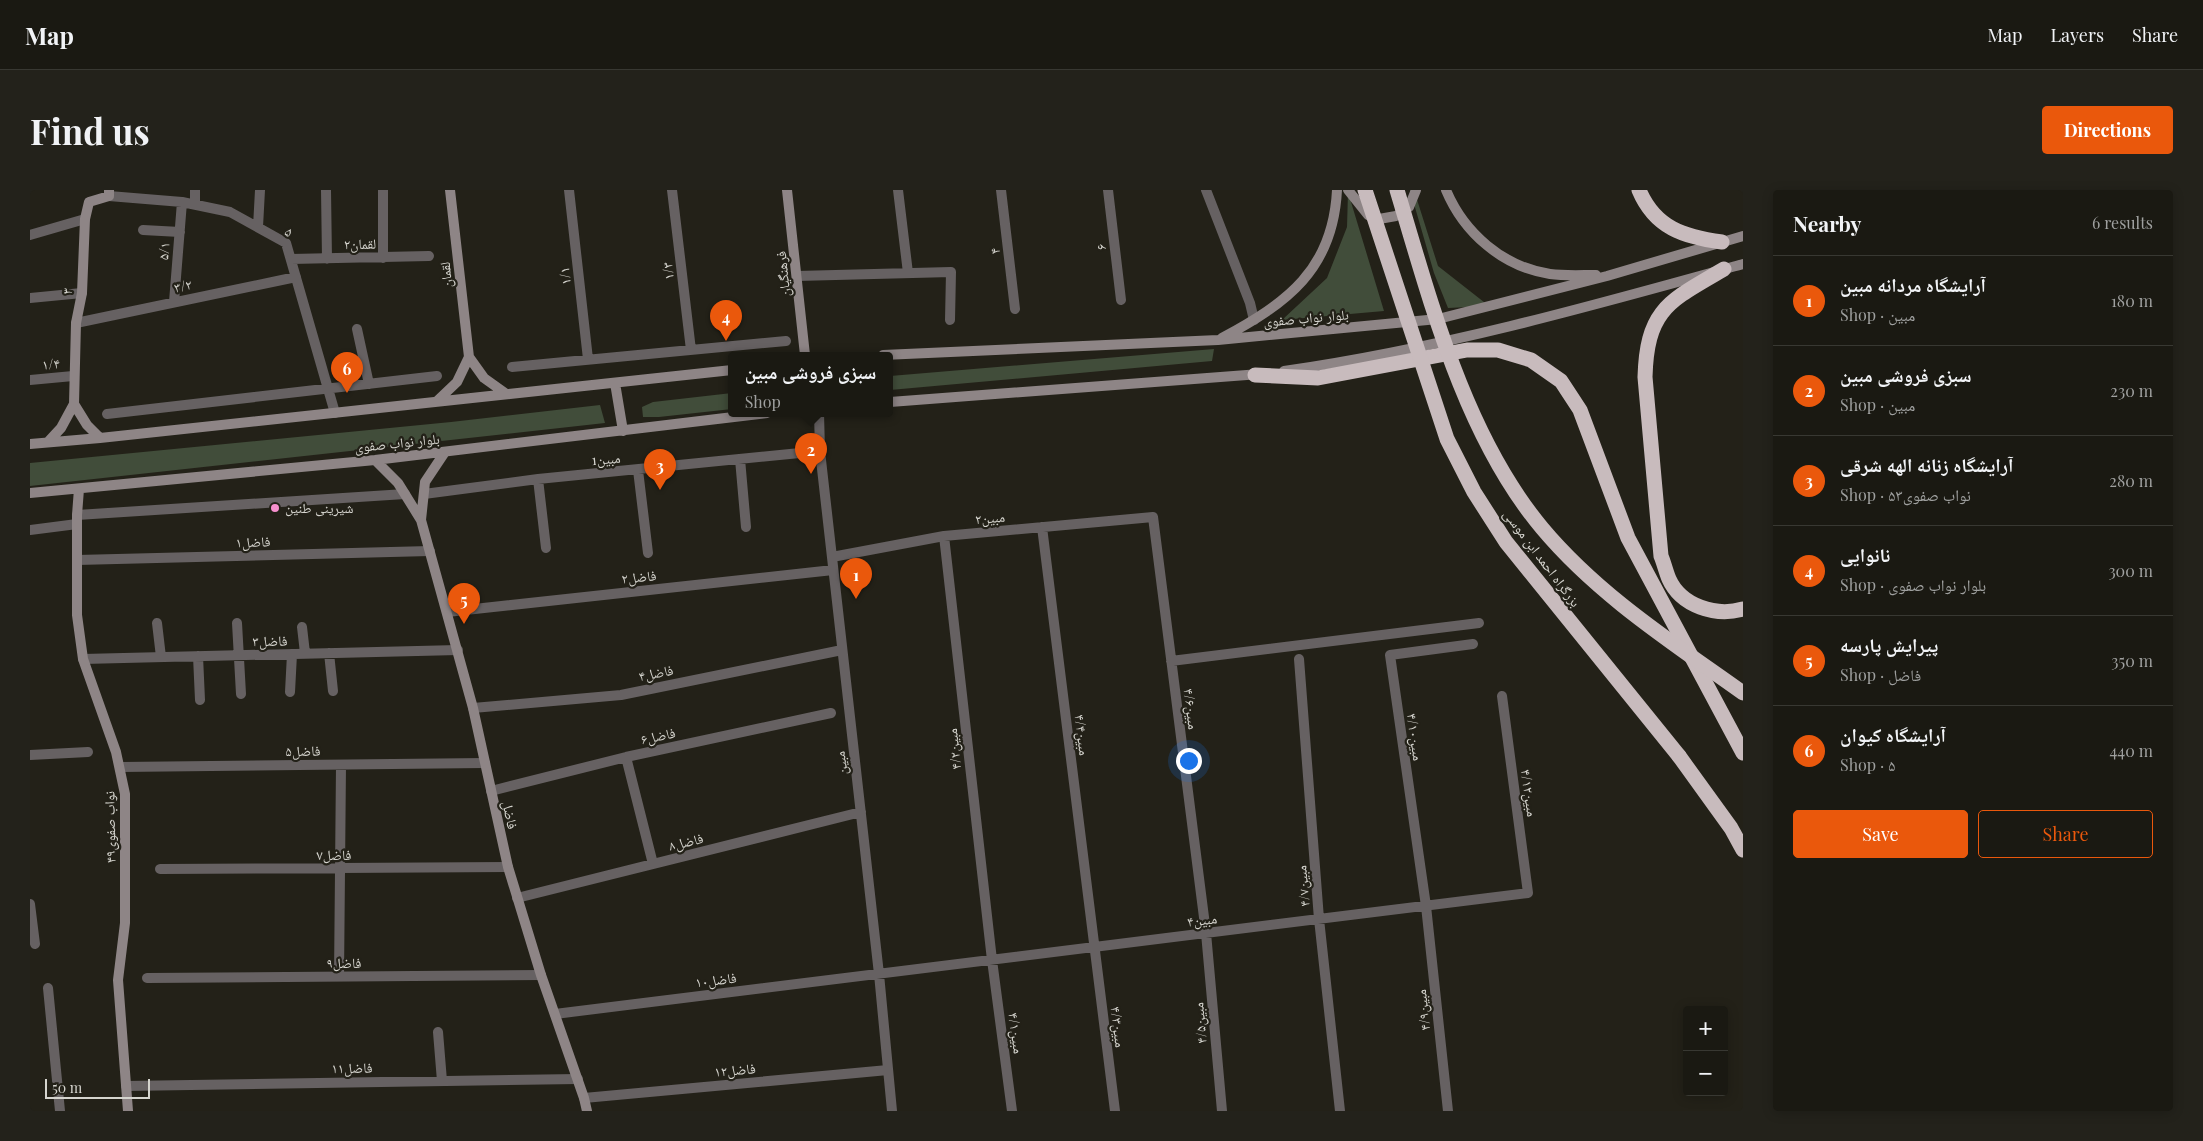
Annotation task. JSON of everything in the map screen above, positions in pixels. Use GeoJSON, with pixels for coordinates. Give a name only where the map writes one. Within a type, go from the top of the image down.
{"type":"FeatureCollection","features":[{"type":"Feature","properties":{"kind":"highway","name":"بزرگراه احمد ابن موسی"},"geometry":{"type":"LineString","coordinates":[[1365,190],[1447,439],[1474,492],[1506,542],[1679,756],[1731,828],[1743,850]]}},
{"type":"Feature","properties":{"kind":"highway","name":"بزرگراه احمد ابن موسی"},"geometry":{"type":"LineString","coordinates":[[1397,190],[1426,286],[1475,422],[1501,469],[1542,528],[1582,570],[1641,620],[1743,693]]}},
{"type":"Feature","properties":{"kind":"highway"},"geometry":{"type":"LineString","coordinates":[[1639,190],[1646,205],[1667,226],[1694,238],[1722,242]]}},
{"type":"Feature","properties":{"kind":"highway"},"geometry":{"type":"LineString","coordinates":[[1724,269],[1676,297],[1658,316],[1646,347],[1645,377],[1662,556],[1669,580],[1686,600],[1708,611],[1732,612],[1743,609]]}},
{"type":"Feature","properties":{"kind":"highway"},"geometry":{"type":"LineString","coordinates":[[1255,375],[1318,378],[1468,350],[1498,350],[1531,360],[1561,381],[1580,410],[1628,538],[1743,753]]}},
{"type":"Feature","properties":{"kind":"main road","name":"لقمان"},"geometry":{"type":"LineString","coordinates":[[436,402],[457,382],[468,357],[450,190]]}},
{"type":"Feature","properties":{"kind":"main road","name":"فرهنگیان"},"geometry":{"type":"LineString","coordinates":[[787,190],[806,352]]}},
{"type":"Feature","properties":{"kind":"main road"},"geometry":{"type":"LineString","coordinates":[[1218,340],[1274,309],[1315,267],[1334,221],[1337,190]]}},
{"type":"Feature","properties":{"kind":"main road"},"geometry":{"type":"LineString","coordinates":[[1348,190],[1368,215],[1379,219],[1396,216],[1409,207],[1416,190]]}},
{"type":"Feature","properties":{"kind":"main road"},"geometry":{"type":"LineString","coordinates":[[1446,190],[1464,223],[1486,245],[1510,262],[1549,274],[1607,276]]}},
{"type":"Feature","properties":{"kind":"main road","name":"۳"},"geometry":{"type":"LineString","coordinates":[[100,438],[87,425],[74,404],[73,376],[76,323],[82,293],[85,220],[89,202],[109,193]]}},
{"type":"Feature","properties":{"kind":"main road","name":"بلوار نواب صفوی"},"geometry":{"type":"LineString","coordinates":[[893,355],[1218,340],[1438,319],[1607,276],[1743,236]]}},
{"type":"Feature","properties":{"kind":"main road"},"geometry":{"type":"LineString","coordinates":[[893,402],[1255,375],[1355,361],[1470,335],[1743,264]]}},
{"type":"Feature","properties":{"kind":"main road"},"geometry":{"type":"LineString","coordinates":[[468,357],[484,378],[505,393]]}},
{"type":"Feature","properties":{"kind":"main road"},"geometry":{"type":"LineString","coordinates":[[30,444],[728,370]]}},
{"type":"Feature","properties":{"kind":"main road"},"geometry":{"type":"LineString","coordinates":[[615,383],[623,431]]}},
{"type":"Feature","properties":{"kind":"main road"},"geometry":{"type":"LineString","coordinates":[[48,442],[60,428],[74,404]]}},
{"type":"Feature","properties":{"kind":"main road","name":"بلوار نواب صفوی"},"geometry":{"type":"LineString","coordinates":[[30,493],[375,460],[735,417]]}},
{"type":"Feature","properties":{"kind":"main road","name":"فاضل"},"geometry":{"type":"LineString","coordinates":[[421,520],[425,482],[445,452]]}},
{"type":"Feature","properties":{"kind":"main road","name":"فاضل"},"geometry":{"type":"LineString","coordinates":[[375,460],[398,483],[421,520],[473,708],[508,867],[541,975],[578,1079],[587,1111]]}},
{"type":"Feature","properties":{"kind":"main road","name":"۴۹نواب صفوی"},"geometry":{"type":"LineString","coordinates":[[79,489],[76,560],[77,615],[83,659],[121,767],[126,794],[125,913],[118,980],[128,1111]]}},
{"type":"Feature","properties":{"kind":"street"},"geometry":{"type":"LineString","coordinates":[[195,190],[195,204]]}},
{"type":"Feature","properties":{"kind":"street"},"geometry":{"type":"LineString","coordinates":[[258,228],[260,190]]}},
{"type":"Feature","properties":{"kind":"street"},"geometry":{"type":"LineString","coordinates":[[326,190],[327,259]]}},
{"type":"Feature","properties":{"kind":"street"},"geometry":{"type":"LineString","coordinates":[[382,190],[383,258]]}},
{"type":"Feature","properties":{"kind":"street","name":"۱/۱"},"geometry":{"type":"LineString","coordinates":[[569,190],[588,359]]}},
{"type":"Feature","properties":{"kind":"street","name":"۱/۳"},"geometry":{"type":"LineString","coordinates":[[672,190],[691,350]]}},
{"type":"Feature","properties":{"kind":"street"},"geometry":{"type":"LineString","coordinates":[[898,190],[908,273]]}},
{"type":"Feature","properties":{"kind":"street","name":"۴"},"geometry":{"type":"LineString","coordinates":[[1001,190],[1015,309]]}},
{"type":"Feature","properties":{"kind":"street","name":"۶"},"geometry":{"type":"LineString","coordinates":[[1108,190],[1121,300]]}},
{"type":"Feature","properties":{"kind":"street"},"geometry":{"type":"LineString","coordinates":[[1206,190],[1250,304],[1254,320]]}},
{"type":"Feature","properties":{"kind":"street","name":"۵"},"geometry":{"type":"LineString","coordinates":[[109,193],[195,204],[230,212],[286,243],[335,413]]}},
{"type":"Feature","properties":{"kind":"street","name":"۵/۱"},"geometry":{"type":"LineString","coordinates":[[174,302],[182,202]]}},
{"type":"Feature","properties":{"kind":"street"},"geometry":{"type":"LineString","coordinates":[[30,235],[85,220]]}},
{"type":"Feature","properties":{"kind":"street"},"geometry":{"type":"LineString","coordinates":[[143,230],[180,232]]}},
{"type":"Feature","properties":{"kind":"street","name":"۲لقمان"},"geometry":{"type":"LineString","coordinates":[[291,259],[430,256]]}},
{"type":"Feature","properties":{"kind":"street"},"geometry":{"type":"LineString","coordinates":[[797,276],[951,272],[950,320]]}},
{"type":"Feature","properties":{"kind":"street","name":"۳/۲"},"geometry":{"type":"LineString","coordinates":[[76,323],[296,277]]}},
{"type":"Feature","properties":{"kind":"street"},"geometry":{"type":"LineString","coordinates":[[30,298],[82,293]]}},
{"type":"Feature","properties":{"kind":"street"},"geometry":{"type":"LineString","coordinates":[[357,329],[369,384]]}},
{"type":"Feature","properties":{"kind":"street"},"geometry":{"type":"LineString","coordinates":[[512,367],[786,341]]}},
{"type":"Feature","properties":{"kind":"street","name":"۱/۴"},"geometry":{"type":"LineString","coordinates":[[30,380],[73,376]]}},
{"type":"Feature","properties":{"kind":"street"},"geometry":{"type":"LineString","coordinates":[[107,414],[438,376]]}},
{"type":"Feature","properties":{"kind":"street","name":"مبین"},"geometry":{"type":"LineString","coordinates":[[819,417],[820,451],[879,974],[892,1111]]}},
{"type":"Feature","properties":{"kind":"street","name":"1مبین"},"geometry":{"type":"LineString","coordinates":[[424,494],[538,479],[820,451]]}},
{"type":"Feature","properties":{"kind":"street"},"geometry":{"type":"LineString","coordinates":[[740,458],[746,527]]}},
{"type":"Feature","properties":{"kind":"street"},"geometry":{"type":"LineString","coordinates":[[638,470],[648,553]]}},
{"type":"Feature","properties":{"kind":"street"},"geometry":{"type":"LineString","coordinates":[[538,479],[546,548]]}},
{"type":"Feature","properties":{"kind":"street"},"geometry":{"type":"LineString","coordinates":[[30,530],[77,520],[405,494]]}},
{"type":"Feature","properties":{"kind":"street","name":"۲مبین"},"geometry":{"type":"LineString","coordinates":[[832,557],[944,536],[1153,518]]}},
{"type":"Feature","properties":{"kind":"street","name":"۴/۶مبین"},"geometry":{"type":"LineString","coordinates":[[1153,518],[1206,933]]}},
{"type":"Feature","properties":{"kind":"street","name":"۴/۴مبین"},"geometry":{"type":"LineString","coordinates":[[1042,527],[1094,947]]}},
{"type":"Feature","properties":{"kind":"street","name":"۴/۲مبین"},"geometry":{"type":"LineString","coordinates":[[944,536],[992,960]]}},
{"type":"Feature","properties":{"kind":"street","name":"۱فاضل"},"geometry":{"type":"LineString","coordinates":[[76,560],[430,551]]}},
{"type":"Feature","properties":{"kind":"street","name":"۲فاضل"},"geometry":{"type":"LineString","coordinates":[[447,612],[833,570]]}},
{"type":"Feature","properties":{"kind":"street"},"geometry":{"type":"LineString","coordinates":[[157,623],[161,657]]}},
{"type":"Feature","properties":{"kind":"street"},"geometry":{"type":"LineString","coordinates":[[237,623],[237,655],[241,694]]}},
{"type":"Feature","properties":{"kind":"street"},"geometry":{"type":"LineString","coordinates":[[1171,660],[1479,623]]}},
{"type":"Feature","properties":{"kind":"street"},"geometry":{"type":"LineString","coordinates":[[302,627],[305,653]]}},
{"type":"Feature","properties":{"kind":"street","name":"۴/۱۰مبین"},"geometry":{"type":"LineString","coordinates":[[1426,906],[1390,655],[1473,644]]}},
{"type":"Feature","properties":{"kind":"street","name":"۳فاضل"},"geometry":{"type":"LineString","coordinates":[[83,659],[458,650]]}},
{"type":"Feature","properties":{"kind":"street","name":"۴فاضل"},"geometry":{"type":"LineString","coordinates":[[473,708],[621,695],[842,650]]}},
{"type":"Feature","properties":{"kind":"street"},"geometry":{"type":"LineString","coordinates":[[329,653],[333,691]]}},
{"type":"Feature","properties":{"kind":"street"},"geometry":{"type":"LineString","coordinates":[[290,692],[292,654]]}},
{"type":"Feature","properties":{"kind":"street"},"geometry":{"type":"LineString","coordinates":[[198,656],[200,700]]}},
{"type":"Feature","properties":{"kind":"street","name":"۴/۷مبین"},"geometry":{"type":"LineString","coordinates":[[1298,659],[1319,919],[1340,1111]]}},
{"type":"Feature","properties":{"kind":"street","name":"۴/۱۲مبین"},"geometry":{"type":"LineString","coordinates":[[1502,696],[1528,893]]}},
{"type":"Feature","properties":{"kind":"street","name":"۶فاضل"},"geometry":{"type":"LineString","coordinates":[[491,790],[626,757],[831,713]]}},
{"type":"Feature","properties":{"kind":"street"},"geometry":{"type":"LineString","coordinates":[[30,755],[88,752]]}},
{"type":"Feature","properties":{"kind":"street"},"geometry":{"type":"LineString","coordinates":[[626,757],[653,864]]}},
{"type":"Feature","properties":{"kind":"street","name":"۵فاضل"},"geometry":{"type":"LineString","coordinates":[[121,767],[485,763]]}},
{"type":"Feature","properties":{"kind":"street"},"geometry":{"type":"LineString","coordinates":[[339,977],[341,764]]}},
{"type":"Feature","properties":{"kind":"street","name":"۸فاضل"},"geometry":{"type":"LineString","coordinates":[[517,898],[861,812]]}},
{"type":"Feature","properties":{"kind":"street","name":"۷فاضل"},"geometry":{"type":"LineString","coordinates":[[160,870],[508,867]]}},
{"type":"Feature","properties":{"kind":"street","name":"۴مبین"},"geometry":{"type":"LineString","coordinates":[[879,974],[1528,893]]}},
{"type":"Feature","properties":{"kind":"street"},"geometry":{"type":"LineString","coordinates":[[30,904],[35,944]]}},
{"type":"Feature","properties":{"kind":"street","name":"۴/۹مبین"},"geometry":{"type":"LineString","coordinates":[[1426,906],[1448,1111]]}},
{"type":"Feature","properties":{"kind":"street","name":"۴/۵مبین"},"geometry":{"type":"LineString","coordinates":[[1206,933],[1222,1111]]}},
{"type":"Feature","properties":{"kind":"street","name":"۴/۳مبین"},"geometry":{"type":"LineString","coordinates":[[1094,947],[1115,1111]]}},
{"type":"Feature","properties":{"kind":"street","name":"۴/۱مبین"},"geometry":{"type":"LineString","coordinates":[[992,960],[1012,1111]]}},
{"type":"Feature","properties":{"kind":"street","name":"۱۰فاضل"},"geometry":{"type":"LineString","coordinates":[[555,1014],[879,974]]}},
{"type":"Feature","properties":{"kind":"street","name":"۹فاضل"},"geometry":{"type":"LineString","coordinates":[[147,978],[541,975]]}},
{"type":"Feature","properties":{"kind":"street"},"geometry":{"type":"LineString","coordinates":[[48,988],[60,1111]]}},
{"type":"Feature","properties":{"kind":"street"},"geometry":{"type":"LineString","coordinates":[[438,1032],[442,1081]]}},
{"type":"Feature","properties":{"kind":"street","name":"۱۲فاضل"},"geometry":{"type":"LineString","coordinates":[[584,1098],[888,1070]]}},
{"type":"Feature","properties":{"kind":"street","name":"۱۱فاضل"},"geometry":{"type":"LineString","coordinates":[[126,1086],[578,1079]]}},
{"type":"Feature","properties":{"kind":"green space"},"geometry":{"type":"Polygon","coordinates":[[[1410,190],[1414,190],[1438,266],[1489,306],[1448,308],[1434,273],[1410,190]]]}},
{"type":"Feature","properties":{"kind":"green space"},"geometry":{"type":"Polygon","coordinates":[[[1348,192],[1384,311],[1282,320],[1327,278],[1347,227],[1348,192]]]}},
{"type":"Feature","properties":{"kind":"green space"},"geometry":{"type":"Polygon","coordinates":[[[1214,349],[1212,361],[893,390],[893,376],[1214,349]]]}},
{"type":"Feature","properties":{"kind":"green space"},"geometry":{"type":"Polygon","coordinates":[[[728,393],[728,409],[643,417],[642,407],[653,402],[728,393]]]}},
{"type":"Feature","properties":{"kind":"green space"},"geometry":{"type":"Polygon","coordinates":[[[600,405],[605,423],[30,486],[30,463],[451,422],[600,405]]]}},
{"type":"Feature","properties":{"kind":"place","name":"نانوایی"},"geometry":{"type":"Point","coordinates":[726,341]}},
{"type":"Feature","properties":{"kind":"place","name":"آرایشگاه کیوان"},"geometry":{"type":"Point","coordinates":[347,393]}},
{"type":"Feature","properties":{"kind":"place","name":"سبزی فروشی مبین"},"geometry":{"type":"Point","coordinates":[811,474]}},
{"type":"Feature","properties":{"kind":"place","name":"آرایشگاه زنانه الهه شرقی"},"geometry":{"type":"Point","coordinates":[660,490]}},
{"type":"Feature","properties":{"kind":"place","name":"شیرینی طنین"},"geometry":{"type":"Point","coordinates":[275,508]}},
{"type":"Feature","properties":{"kind":"place","name":"آرایشگاه مردانه مبین"},"geometry":{"type":"Point","coordinates":[856,599]}},
{"type":"Feature","properties":{"kind":"place","name":"پیرایش پارسه"},"geometry":{"type":"Point","coordinates":[464,624]}}]}
